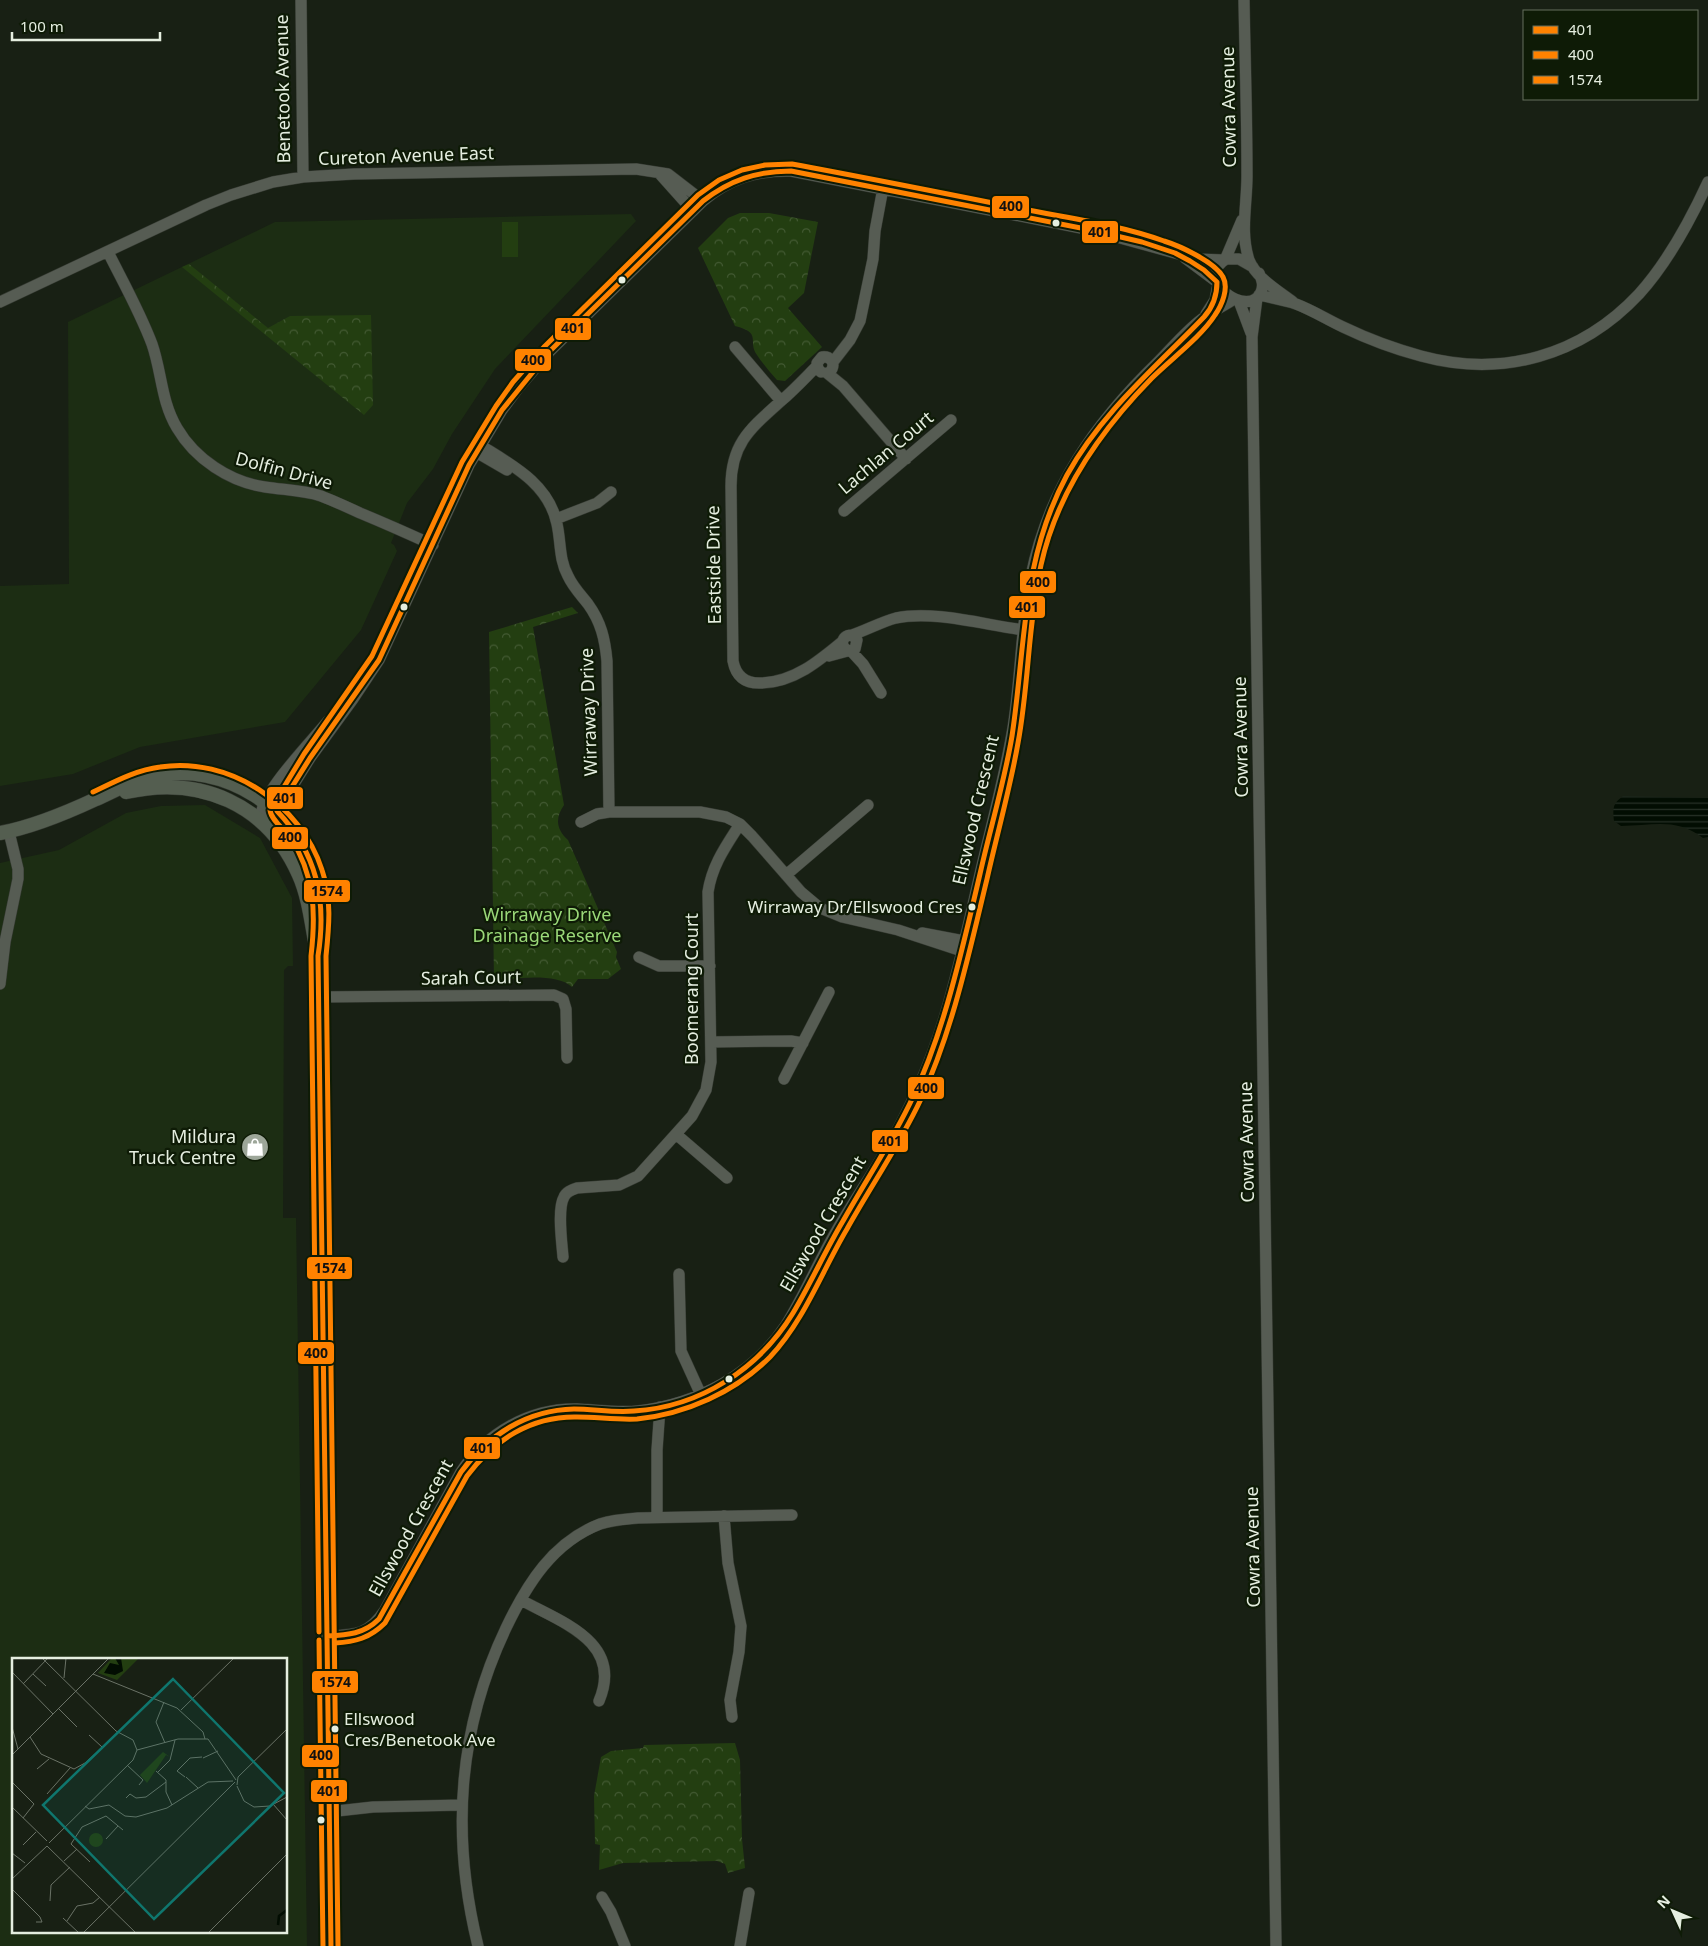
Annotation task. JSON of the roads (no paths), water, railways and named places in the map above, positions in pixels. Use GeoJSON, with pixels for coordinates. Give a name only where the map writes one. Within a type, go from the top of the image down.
{"type":"FeatureCollection","features":[{"type":"Feature","properties":{"kind":"main road"},"geometry":{"type":"LineString","coordinates":[[4,832],[59,814],[129,783],[170,773],[191,773],[210,776],[228,782],[264,801],[277,811],[302,844],[317,880],[321,898],[322,919],[318,956],[331,1946]]}},
{"type":"Feature","properties":{"kind":"main road"},"geometry":{"type":"LineString","coordinates":[[96,799],[140,789],[184,787],[225,798],[259,819],[278,839],[290,856],[300,877],[318,956]]}},
{"type":"Feature","properties":{"kind":"street","name":"Benetook Avenue"},"geometry":{"type":"LineString","coordinates":[[301,0],[303,177]]}},
{"type":"Feature","properties":{"kind":"street","name":"Cowra Avenue"},"geometry":{"type":"LineString","coordinates":[[1244,0],[1247,178],[1245,214]]}},
{"type":"Feature","properties":{"kind":"street","name":"Cureton Avenue East"},"geometry":{"type":"LineString","coordinates":[[0,302],[231,195],[273,182],[303,177],[354,174],[636,169],[668,174],[677,179],[703,201]]}},
{"type":"Feature","properties":{"kind":"street"},"geometry":{"type":"LineString","coordinates":[[259,819],[277,811],[310,758],[379,660],[478,449],[502,410],[535,367],[572,328],[703,201],[726,184],[739,178],[764,171],[791,172],[1099,232],[1197,259],[1239,259],[1256,270],[1297,304],[1346,329],[1385,345],[1422,356],[1454,364],[1478,366],[1502,364],[1544,355],[1576,342],[1595,331],[1626,307],[1640,293],[1668,255],[1708,182]]}},
{"type":"Feature","properties":{"kind":"street"},"geometry":{"type":"LineString","coordinates":[[658,172],[693,211]]}},
{"type":"Feature","properties":{"kind":"street","name":"Eastside Drive"},"geometry":{"type":"LineString","coordinates":[[886,189],[875,231],[873,259],[860,322],[850,340],[826,366],[757,422],[744,436],[733,459],[731,472],[732,661],[740,677],[754,684],[782,681],[851,644],[885,621],[909,616],[976,621],[996,620],[1024,626]]}},
{"type":"Feature","properties":{"kind":"street"},"geometry":{"type":"LineString","coordinates":[[1217,283],[1216,272],[1225,260],[1245,214]]}},
{"type":"Feature","properties":{"kind":"street"},"geometry":{"type":"LineString","coordinates":[[1245,214],[1246,244],[1250,261],[1263,283],[1258,297],[1252,337]]}},
{"type":"Feature","properties":{"kind":"street","name":"Dolfin Drive"},"geometry":{"type":"LineString","coordinates":[[108,252],[135,305],[152,345],[162,393],[177,429],[190,446],[206,461],[221,472],[242,482],[264,487],[303,491],[323,497],[433,544]]}},
{"type":"Feature","properties":{"kind":"street"},"geometry":{"type":"LineString","coordinates":[[1179,254],[1237,300],[1252,337]]}},
{"type":"Feature","properties":{"kind":"street","name":"Ellswood Crescent"},"geometry":{"type":"LineString","coordinates":[[1204,318],[1214,300],[1217,283]]}},
{"type":"Feature","properties":{"kind":"street"},"geometry":{"type":"LineString","coordinates":[[1237,300],[1246,302],[1258,297],[1297,304]]}},
{"type":"Feature","properties":{"kind":"street","name":"Ellswood Crescent"},"geometry":{"type":"LineString","coordinates":[[326,1636],[360,1634],[376,1623],[465,1466],[494,1436],[524,1419],[559,1410],[627,1412],[654,1408],[701,1395],[722,1385],[746,1368],[776,1339],[787,1323],[834,1236],[885,1152],[914,1096],[946,1013],[1010,743],[1031,577],[1044,527],[1066,478],[1079,455],[1094,432],[1124,396],[1204,318],[1237,300]]}},
{"type":"Feature","properties":{"kind":"street","name":"Cowra Avenue"},"geometry":{"type":"LineString","coordinates":[[1252,337],[1276,1946]]}},
{"type":"Feature","properties":{"kind":"street"},"geometry":{"type":"LineString","coordinates":[[735,347],[781,401]]}},
{"type":"Feature","properties":{"kind":"street"},"geometry":{"type":"LineString","coordinates":[[826,366],[906,458]]}},
{"type":"Feature","properties":{"kind":"street","name":"Lachlan Court"},"geometry":{"type":"LineString","coordinates":[[844,511],[951,420]]}},
{"type":"Feature","properties":{"kind":"street","name":"Wirraway Drive"},"geometry":{"type":"LineString","coordinates":[[478,449],[507,470],[532,481],[546,495],[556,519],[560,552],[567,575],[596,615],[606,640],[609,812]]}},
{"type":"Feature","properties":{"kind":"street"},"geometry":{"type":"LineString","coordinates":[[556,519],[597,503],[611,492]]}},
{"type":"Feature","properties":{"kind":"street"},"geometry":{"type":"LineString","coordinates":[[851,644],[881,693]]}},
{"type":"Feature","properties":{"kind":"street"},"geometry":{"type":"LineString","coordinates":[[259,819],[264,801],[298,757],[367,677]]}},
{"type":"Feature","properties":{"kind":"street"},"geometry":{"type":"LineString","coordinates":[[786,875],[868,805]]}},
{"type":"Feature","properties":{"kind":"street"},"geometry":{"type":"LineString","coordinates":[[581,822],[597,814],[609,812],[700,812],[726,818],[740,824],[801,892],[820,908],[842,917],[898,930],[938,935],[963,946]]}},
{"type":"Feature","properties":{"kind":"street","name":"Boomerang Court"},"geometry":{"type":"LineString","coordinates":[[563,1258],[561,1206],[567,1193],[576,1188],[614,1186],[632,1180],[647,1168],[692,1116],[706,1090],[711,1062],[708,892],[710,880],[718,859],[740,824]]}},
{"type":"Feature","properties":{"kind":"street"},"geometry":{"type":"LineString","coordinates":[[0,984],[5,942],[18,879],[18,869],[4,832]]}},
{"type":"Feature","properties":{"kind":"street"},"geometry":{"type":"LineString","coordinates":[[639,956],[658,966],[710,966]]}},
{"type":"Feature","properties":{"kind":"street"},"geometry":{"type":"LineString","coordinates":[[784,1079],[829,992]]}},
{"type":"Feature","properties":{"kind":"street","name":"Sarah Court"},"geometry":{"type":"LineString","coordinates":[[319,997],[554,994],[562,999],[566,1009],[567,1058]]}},
{"type":"Feature","properties":{"kind":"street"},"geometry":{"type":"LineString","coordinates":[[711,1042],[791,1041],[803,1043]]}},
{"type":"Feature","properties":{"kind":"street"},"geometry":{"type":"LineString","coordinates":[[677,1134],[727,1178]]}},
{"type":"Feature","properties":{"kind":"street"},"geometry":{"type":"LineString","coordinates":[[679,1274],[681,1351],[701,1395]]}},
{"type":"Feature","properties":{"kind":"street"},"geometry":{"type":"LineString","coordinates":[[654,1408],[657,1450],[657,1517]]}},
{"type":"Feature","properties":{"kind":"street"},"geometry":{"type":"LineString","coordinates":[[478,1946],[464,1876],[462,1805],[468,1742],[478,1699],[496,1648],[531,1582],[551,1556],[585,1531],[601,1524],[619,1520],[657,1517],[792,1515]]}},
{"type":"Feature","properties":{"kind":"street"},"geometry":{"type":"LineString","coordinates":[[724,1516],[728,1563],[741,1626],[739,1652],[730,1700],[732,1717]]}},
{"type":"Feature","properties":{"kind":"street"},"geometry":{"type":"LineString","coordinates":[[521,1600],[584,1635],[597,1648],[601,1656],[605,1675],[605,1684],[600,1701]]}},
{"type":"Feature","properties":{"kind":"street"},"geometry":{"type":"LineString","coordinates":[[328,1808],[462,1805]]}},
{"type":"Feature","properties":{"kind":"street"},"geometry":{"type":"LineString","coordinates":[[740,1946],[749,1893]]}},
{"type":"Feature","properties":{"kind":"street"},"geometry":{"type":"LineString","coordinates":[[602,1897],[612,1912],[625,1946]]}},
{"type":"Feature","properties":{"kind":"place","name":"Wirraway Dr/Ellswood Cres"},"geometry":{"type":"Point","coordinates":[972,907]}},
{"type":"Feature","properties":{"kind":"place","name":"Mildura Truck Centre"},"geometry":{"type":"Point","coordinates":[255,1147]}},
{"type":"Feature","properties":{"kind":"place","name":"Ellswood Cres/Benetook Ave"},"geometry":{"type":"Point","coordinates":[335,1729]}},
{"type":"Feature","properties":{"kind":"park label","name":"Wirraway Drive Drainage Reserve"},"geometry":{"type":"Point","coordinates":[547,925]}}]}
